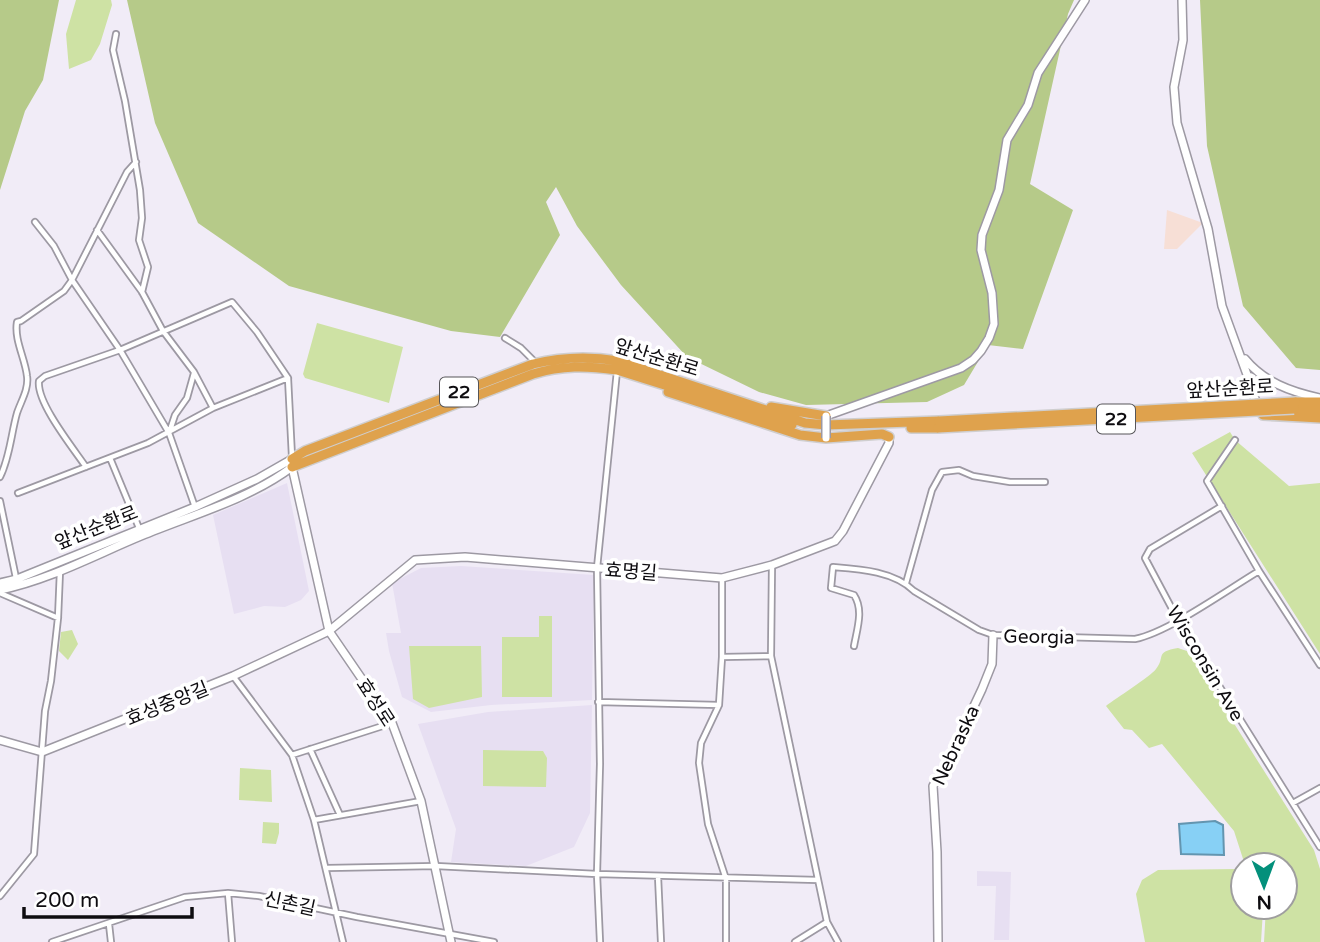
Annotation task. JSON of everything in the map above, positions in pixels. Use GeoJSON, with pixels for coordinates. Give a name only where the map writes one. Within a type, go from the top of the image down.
{"type":"FeatureCollection","features":[{"type":"Feature","properties":{"kind":"highway","name":"앞산순환로"},"geometry":{"type":"LineString","coordinates":[[292,463],[305,451],[536,363],[566,358],[599,358],[805,423],[826,425],[939,425],[1294,406],[1320,400]]}},
{"type":"Feature","properties":{"kind":"highway","name":"앞산순환로"},"geometry":{"type":"LineString","coordinates":[[292,463],[556,367],[631,369]]}},
{"type":"Feature","properties":{"kind":"highway"},"geometry":{"type":"LineString","coordinates":[[631,369],[648,367],[777,408],[826,416]]}},
{"type":"Feature","properties":{"kind":"highway"},"geometry":{"type":"LineString","coordinates":[[631,369],[667,392],[792,433],[826,438],[882,434],[889,437]]}},
{"type":"Feature","properties":{"kind":"highway","name":"앞산순환로"},"geometry":{"type":"LineString","coordinates":[[1294,406],[1320,411]]}},
{"type":"Feature","properties":{"kind":"highway"},"geometry":{"type":"LineString","coordinates":[[1263,415],[1320,418]]}},
{"type":"Feature","properties":{"kind":"street"},"geometry":{"type":"LineString","coordinates":[[826,438],[826,416],[961,368],[973,360],[989,338],[995,313],[981,241],[999,190],[1007,140],[1028,105],[1038,73],[1085,0]]}},
{"type":"Feature","properties":{"kind":"street","name":"앞산순환로"},"geometry":{"type":"LineString","coordinates":[[1182,0],[1183,40],[1174,88],[1177,123],[1208,229],[1223,306],[1253,395],[1263,415]]}},
{"type":"Feature","properties":{"kind":"street"},"geometry":{"type":"LineString","coordinates":[[116,34],[113,50],[136,162],[142,218],[139,240],[148,267],[142,292]]}},
{"type":"Feature","properties":{"kind":"street"},"geometry":{"type":"LineString","coordinates":[[0,477],[26,388],[27,377],[16,330],[17,322],[64,291],[127,172],[136,162]]}},
{"type":"Feature","properties":{"kind":"street"},"geometry":{"type":"LineString","coordinates":[[34,222],[54,246],[72,280],[120,350],[169,433],[195,506]]}},
{"type":"Feature","properties":{"kind":"street"},"geometry":{"type":"LineString","coordinates":[[97,230],[142,292],[163,331],[194,372],[213,408]]}},
{"type":"Feature","properties":{"kind":"street"},"geometry":{"type":"LineString","coordinates":[[86,467],[49,411],[38,389],[39,381],[45,376],[120,350],[232,302],[257,332],[288,378],[292,463]]}},
{"type":"Feature","properties":{"kind":"street"},"geometry":{"type":"LineString","coordinates":[[505,338],[527,352],[536,363]]}},
{"type":"Feature","properties":{"kind":"street"},"geometry":{"type":"LineString","coordinates":[[1242,356],[1261,375],[1294,393],[1320,400]]}},
{"type":"Feature","properties":{"kind":"street"},"geometry":{"type":"LineString","coordinates":[[600,942],[597,874],[600,764],[597,568],[617,370]]}},
{"type":"Feature","properties":{"kind":"street"},"geometry":{"type":"LineString","coordinates":[[169,433],[175,415],[187,398],[194,372]]}},
{"type":"Feature","properties":{"kind":"street"},"geometry":{"type":"LineString","coordinates":[[1250,380],[1261,375]]}},
{"type":"Feature","properties":{"kind":"street"},"geometry":{"type":"LineString","coordinates":[[18,493],[169,433],[213,408],[288,378]]}},
{"type":"Feature","properties":{"kind":"street","name":"효명길"},"geometry":{"type":"LineString","coordinates":[[329,631],[415,560],[465,556],[722,578],[772,565],[835,541],[843,531],[889,443],[889,437]]}},
{"type":"Feature","properties":{"kind":"street"},"geometry":{"type":"LineString","coordinates":[[1235,440],[1207,481],[1259,570],[1320,665]]}},
{"type":"Feature","properties":{"kind":"street"},"geometry":{"type":"LineString","coordinates":[[110,457],[139,528]]}},
{"type":"Feature","properties":{"kind":"street","name":"앞산순환로"},"geometry":{"type":"LineString","coordinates":[[0,583],[17,579],[195,506],[292,463]]}},
{"type":"Feature","properties":{"kind":"street","name":"앞산순환로"},"geometry":{"type":"LineString","coordinates":[[0,592],[268,484],[292,463]]}},
{"type":"Feature","properties":{"kind":"street","name":"효성로"},"geometry":{"type":"LineString","coordinates":[[292,463],[329,631],[392,723],[421,801],[450,938]]}},
{"type":"Feature","properties":{"kind":"street"},"geometry":{"type":"LineString","coordinates":[[906,583],[932,490],[942,472],[958,470],[973,476],[1010,482],[1045,482]]}},
{"type":"Feature","properties":{"kind":"street"},"geometry":{"type":"LineString","coordinates":[[0,501],[17,579]]}},
{"type":"Feature","properties":{"kind":"street","name":"Wisconsin Ave"},"geometry":{"type":"LineString","coordinates":[[1222,506],[1150,549],[1145,558],[1178,620],[1320,847]]}},
{"type":"Feature","properties":{"kind":"street"},"geometry":{"type":"LineString","coordinates":[[772,565],[771,656],[827,922],[838,942]]}},
{"type":"Feature","properties":{"kind":"street","name":"Georgia"},"geometry":{"type":"LineString","coordinates":[[854,646],[859,614],[857,600],[854,595],[831,588],[833,567],[880,573],[906,583],[914,591],[979,630],[993,635],[1135,639],[1147,636],[1178,620],[1259,570]]}},
{"type":"Feature","properties":{"kind":"street"},"geometry":{"type":"LineString","coordinates":[[0,896],[34,854],[42,752],[58,618],[60,570]]}},
{"type":"Feature","properties":{"kind":"street"},"geometry":{"type":"LineString","coordinates":[[722,578],[719,705],[702,743],[699,763],[708,824],[726,879],[726,942]]}},
{"type":"Feature","properties":{"kind":"street"},"geometry":{"type":"LineString","coordinates":[[0,592],[58,618]]}},
{"type":"Feature","properties":{"kind":"street","name":"효성중앙길"},"geometry":{"type":"LineString","coordinates":[[42,752],[233,676],[329,631]]}},
{"type":"Feature","properties":{"kind":"street","name":"Nebraska"},"geometry":{"type":"LineString","coordinates":[[938,942],[933,786],[950,757],[992,664],[993,635]]}},
{"type":"Feature","properties":{"kind":"street"},"geometry":{"type":"LineString","coordinates":[[722,657],[771,656]]}},
{"type":"Feature","properties":{"kind":"street"},"geometry":{"type":"LineString","coordinates":[[233,676],[292,755],[314,820],[343,942]]}},
{"type":"Feature","properties":{"kind":"street"},"geometry":{"type":"LineString","coordinates":[[598,702],[719,705]]}},
{"type":"Feature","properties":{"kind":"street"},"geometry":{"type":"LineString","coordinates":[[292,755],[392,723]]}},
{"type":"Feature","properties":{"kind":"street"},"geometry":{"type":"LineString","coordinates":[[0,740],[42,752]]}},
{"type":"Feature","properties":{"kind":"street"},"geometry":{"type":"LineString","coordinates":[[310,749],[340,816]]}},
{"type":"Feature","properties":{"kind":"street"},"geometry":{"type":"LineString","coordinates":[[1293,803],[1320,788]]}},
{"type":"Feature","properties":{"kind":"street"},"geometry":{"type":"LineString","coordinates":[[314,820],[421,801]]}},
{"type":"Feature","properties":{"kind":"street"},"geometry":{"type":"LineString","coordinates":[[327,868],[436,866],[726,879],[818,880]]}},
{"type":"Feature","properties":{"kind":"street"},"geometry":{"type":"LineString","coordinates":[[658,876],[661,942]]}},
{"type":"Feature","properties":{"kind":"street"},"geometry":{"type":"LineString","coordinates":[[228,893],[232,942]]}},
{"type":"Feature","properties":{"kind":"street","name":"신촌길"},"geometry":{"type":"LineString","coordinates":[[52,942],[66,940],[185,897],[228,893],[259,896],[450,938],[495,942]]}},
{"type":"Feature","properties":{"kind":"street"},"geometry":{"type":"LineString","coordinates":[[795,942],[827,922]]}},
{"type":"Feature","properties":{"kind":"street"},"geometry":{"type":"LineString","coordinates":[[109,924],[111,942]]}},
{"type":"Feature","properties":{"kind":"shaded area"},"geometry":{"type":"Polygon","coordinates":[[[1167,210],[1203,223],[1177,249],[1164,249],[1167,210]]]}},
{"type":"Feature","properties":{"kind":"shaded area"},"geometry":{"type":"Polygon","coordinates":[[[287,483],[309,591],[301,600],[285,607],[264,606],[234,614],[213,515],[287,483]]]}},
{"type":"Feature","properties":{"kind":"shaded area"},"geometry":{"type":"Polygon","coordinates":[[[461,566],[594,575],[592,700],[491,705],[431,712],[402,697],[386,633],[401,633],[392,583],[421,568],[461,566]]]}},
{"type":"Feature","properties":{"kind":"shaded area"},"geometry":{"type":"Polygon","coordinates":[[[592,705],[590,813],[574,847],[526,866],[451,862],[456,829],[418,724],[488,712],[592,705]]]}},
{"type":"Feature","properties":{"kind":"shaded area"},"geometry":{"type":"Polygon","coordinates":[[[977,871],[1011,872],[1009,940],[994,940],[996,886],[977,886],[977,871]]]}},
{"type":"Feature","properties":{"kind":"green space"},"geometry":{"type":"Polygon","coordinates":[[[0,0],[59,0],[43,80],[25,111],[0,190],[0,0]]]}},
{"type":"Feature","properties":{"kind":"green space"},"geometry":{"type":"Polygon","coordinates":[[[76,0],[111,0],[112,5],[100,44],[91,60],[69,69],[66,34],[76,0]]]}},
{"type":"Feature","properties":{"kind":"green space"},"geometry":{"type":"Polygon","coordinates":[[[127,0],[1074,0],[1068,14],[1030,184],[1073,210],[1023,349],[988,345],[964,385],[927,402],[806,405],[759,392],[687,357],[621,285],[577,226],[556,187],[546,202],[560,235],[500,337],[451,331],[289,286],[198,223],[155,123],[127,0]]]}},
{"type":"Feature","properties":{"kind":"green space"},"geometry":{"type":"Polygon","coordinates":[[[1200,0],[1320,0],[1320,370],[1296,368],[1243,306],[1207,146],[1200,0]]]}},
{"type":"Feature","properties":{"kind":"green space"},"geometry":{"type":"Polygon","coordinates":[[[317,323],[403,347],[389,403],[305,378],[303,374],[317,323]]]}},
{"type":"Feature","properties":{"kind":"green space"},"geometry":{"type":"Polygon","coordinates":[[[1230,432],[1235,440],[1289,486],[1320,483],[1320,654],[1192,453],[1230,432]]]}},
{"type":"Feature","properties":{"kind":"green space"},"geometry":{"type":"Polygon","coordinates":[[[539,616],[552,616],[552,697],[502,697],[502,637],[539,637],[539,616]]]}},
{"type":"Feature","properties":{"kind":"green space"},"geometry":{"type":"Polygon","coordinates":[[[72,630],[78,644],[68,660],[59,651],[61,632],[72,630]]]}},
{"type":"Feature","properties":{"kind":"green space"},"geometry":{"type":"Polygon","coordinates":[[[409,646],[481,646],[482,697],[429,708],[413,699],[409,646]]]}},
{"type":"Feature","properties":{"kind":"green space"},"geometry":{"type":"Polygon","coordinates":[[[1178,648],[1187,651],[1192,657],[1314,850],[1320,869],[1320,942],[1264,942],[1265,921],[1299,921],[1299,851],[1240,851],[1234,831],[1162,744],[1149,748],[1132,730],[1124,729],[1106,706],[1153,673],[1163,653],[1178,648]]]}},
{"type":"Feature","properties":{"kind":"green space"},"geometry":{"type":"Polygon","coordinates":[[[483,750],[543,751],[547,758],[546,787],[483,786],[483,750]]]}},
{"type":"Feature","properties":{"kind":"green space"},"geometry":{"type":"Polygon","coordinates":[[[240,768],[271,770],[272,802],[239,800],[240,768]]]}},
{"type":"Feature","properties":{"kind":"green space"},"geometry":{"type":"Polygon","coordinates":[[[263,822],[279,823],[276,844],[262,843],[263,822]]]}},
{"type":"Feature","properties":{"kind":"green space"},"geometry":{"type":"Polygon","coordinates":[[[1229,869],[1229,921],[1262,921],[1261,942],[1145,942],[1136,894],[1142,880],[1158,870],[1229,869]]]}},
{"type":"Feature","properties":{"kind":"water"},"geometry":{"type":"Polygon","coordinates":[[[1215,821],[1223,825],[1224,855],[1181,854],[1179,824],[1215,821]]]}}]}
